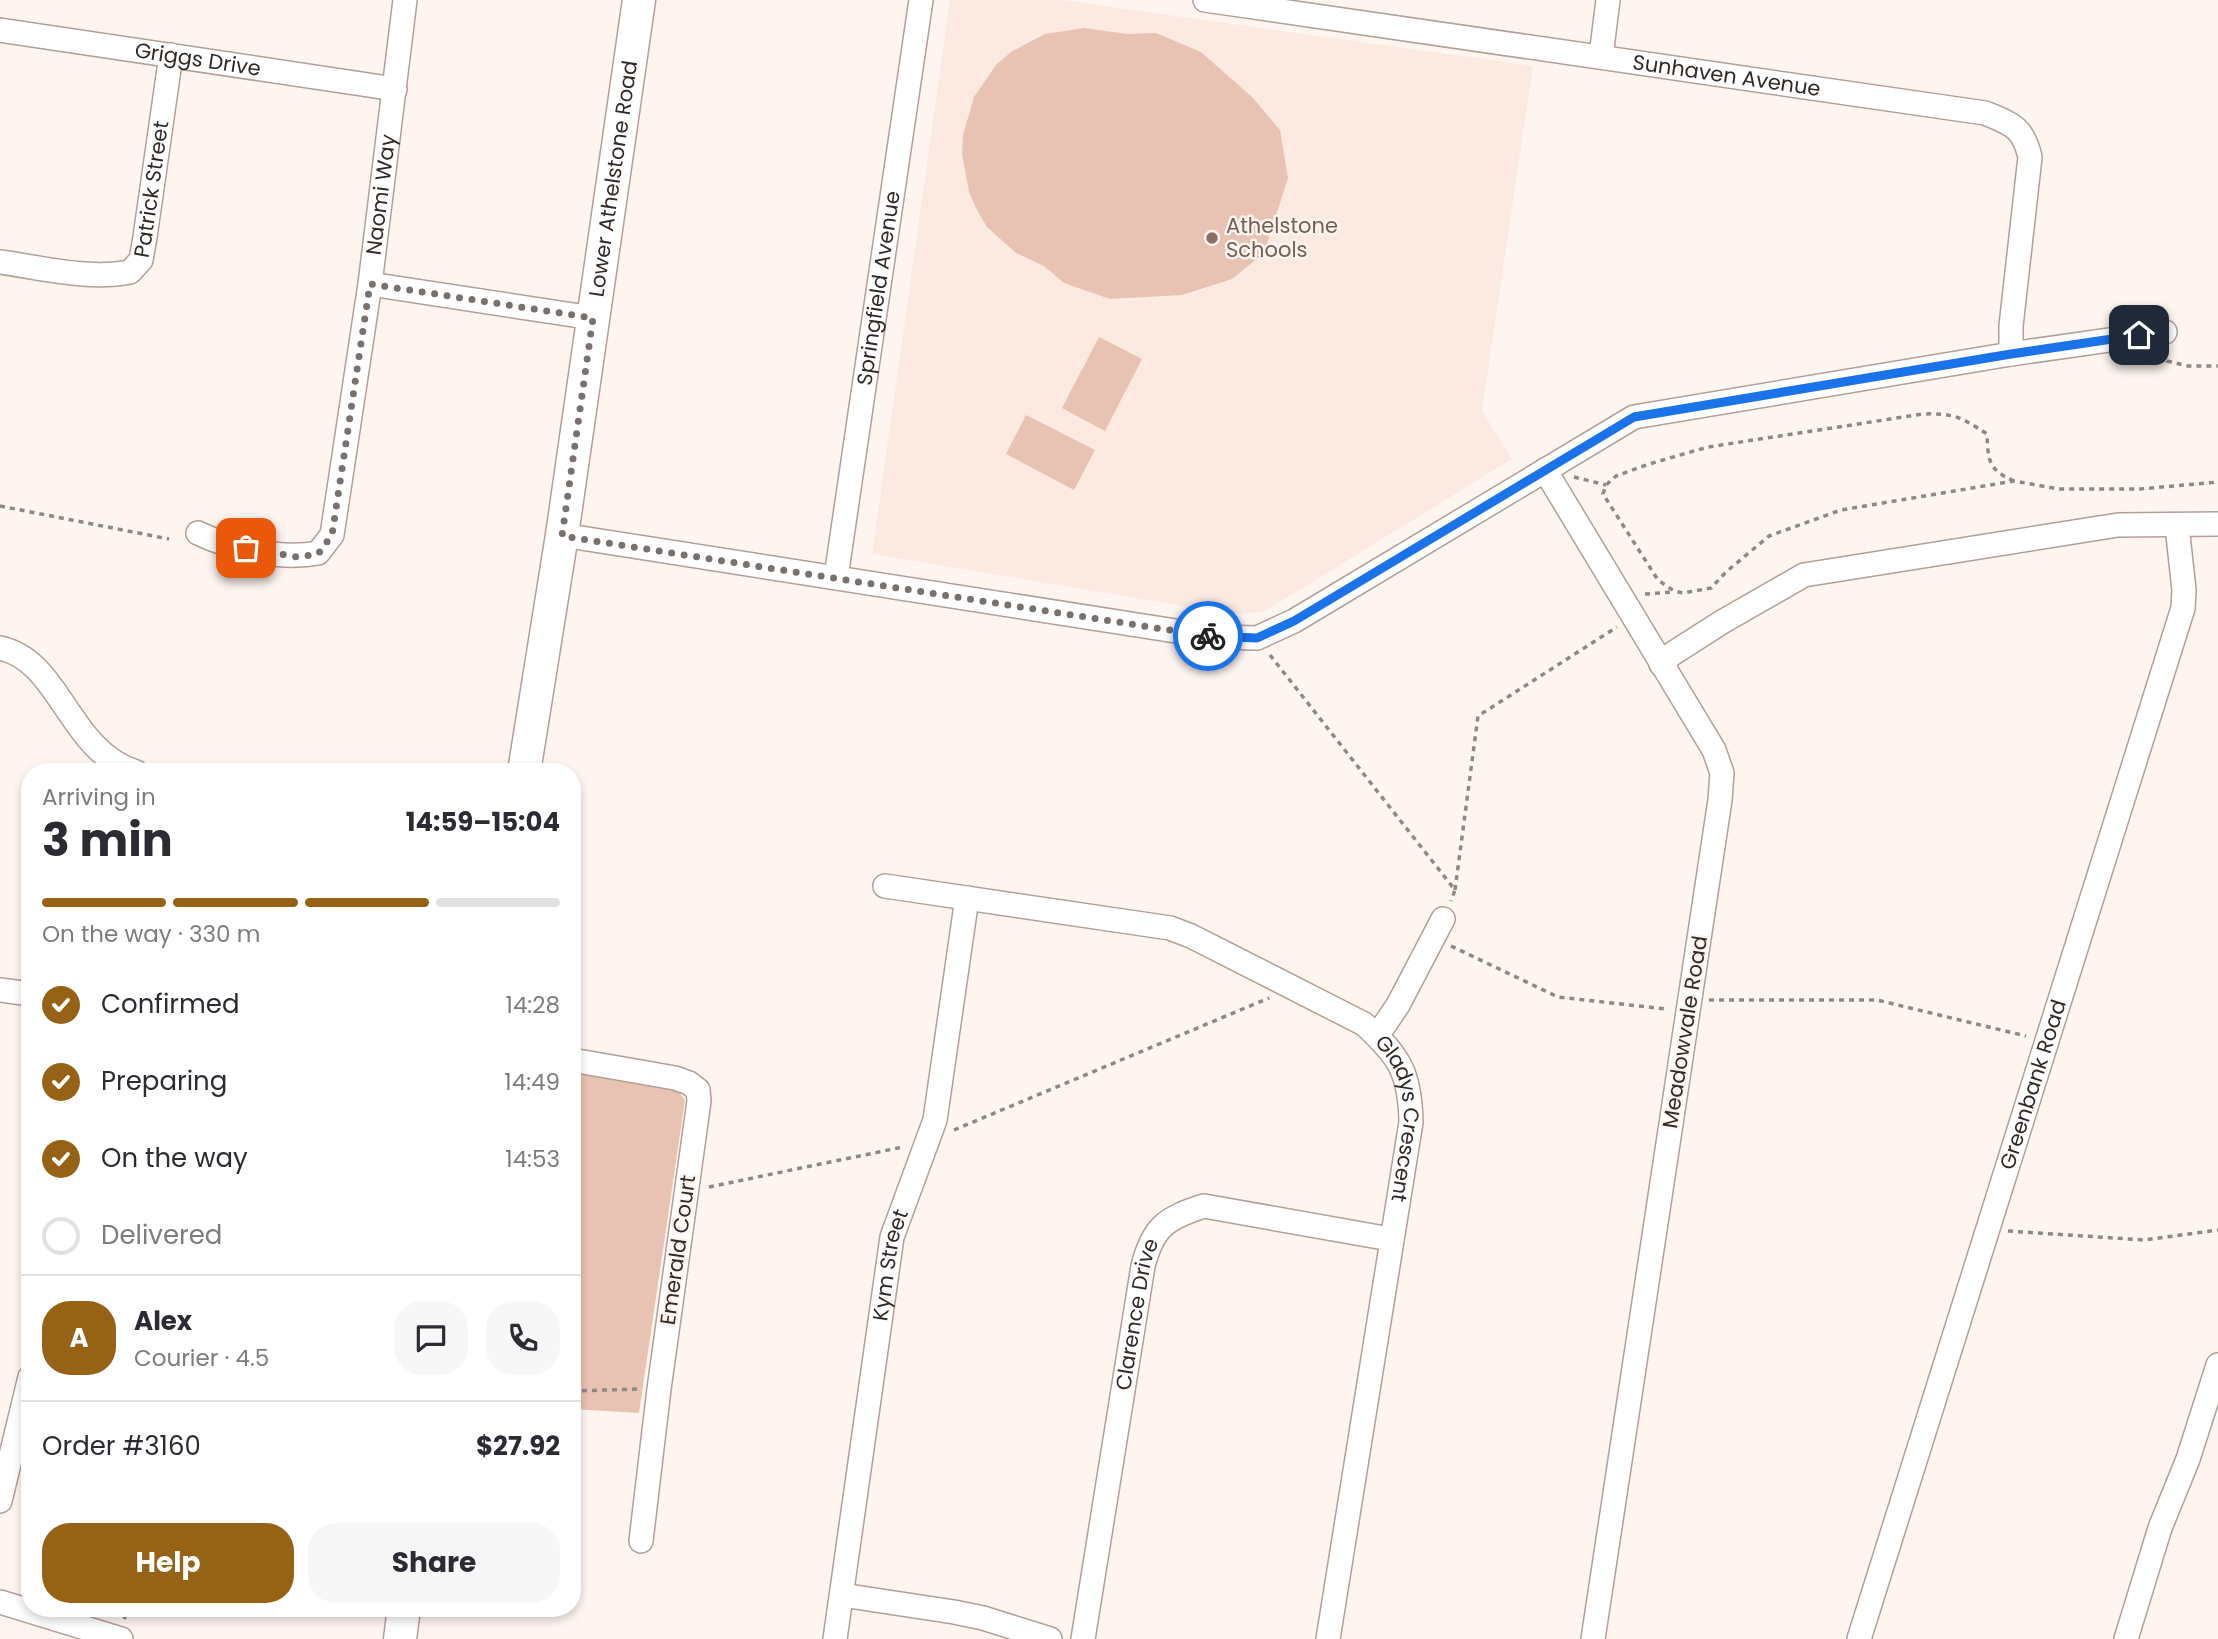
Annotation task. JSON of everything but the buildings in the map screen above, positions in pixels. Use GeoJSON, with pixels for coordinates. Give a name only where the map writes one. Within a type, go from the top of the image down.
{"type":"FeatureCollection","features":[{"type":"Feature","properties":{"kind":"street","name":"Naomi Way"},"geometry":{"type":"LineString","coordinates":[[198,533],[221,544],[297,557],[318,554],[332,535],[370,284],[405,0]]}},
{"type":"Feature","properties":{"kind":"street","name":"Lower Athelstone Road"},"geometry":{"type":"LineString","coordinates":[[525,763],[562,536],[639,0]]}},
{"type":"Feature","properties":{"kind":"street","name":"Springfield Avenue"},"geometry":{"type":"LineString","coordinates":[[836,577],[921,0]]}},
{"type":"Feature","properties":{"kind":"street","name":"Sunhaven Avenue"},"geometry":{"type":"LineString","coordinates":[[1205,0],[1985,113],[2008,122],[2025,139],[2030,157],[2011,326],[2011,354]]}},
{"type":"Feature","properties":{"kind":"street"},"geometry":{"type":"LineString","coordinates":[[1601,56],[1608,0]]}},
{"type":"Feature","properties":{"kind":"street","name":"Griggs Drive"},"geometry":{"type":"LineString","coordinates":[[0,30],[395,89]]}},
{"type":"Feature","properties":{"kind":"street","name":"Patrick Street"},"geometry":{"type":"LineString","coordinates":[[0,262],[110,276],[130,272],[141,260],[171,55]]}},
{"type":"Feature","properties":{"kind":"street"},"geometry":{"type":"LineString","coordinates":[[370,284],[593,318]]}},
{"type":"Feature","properties":{"kind":"street"},"geometry":{"type":"LineString","coordinates":[[562,536],[1214,637],[1257,638],[1294,621],[1634,417],[2011,354],[2165,332]]}},
{"type":"Feature","properties":{"kind":"street","name":"Meadowvale Road"},"geometry":{"type":"LineString","coordinates":[[1545,470],[1714,750],[1722,773],[1593,1639]]}},
{"type":"Feature","properties":{"kind":"street"},"geometry":{"type":"LineString","coordinates":[[1661,664],[1722,622],[1804,575],[2118,525],[2218,524]]}},
{"type":"Feature","properties":{"kind":"street","name":"Greenbank Road"},"geometry":{"type":"LineString","coordinates":[[1859,1639],[2183,608],[2184,590],[2177,526]]}},
{"type":"Feature","properties":{"kind":"street"},"geometry":{"type":"LineString","coordinates":[[0,648],[25,660],[42,675],[96,749],[116,763]]}},
{"type":"Feature","properties":{"kind":"street","name":"Gladys Crescent"},"geometry":{"type":"LineString","coordinates":[[885,886],[1170,928],[1191,936],[1364,1024],[1387,1045],[1401,1065],[1410,1094],[1411,1122],[1390,1239],[1328,1639]]}},
{"type":"Feature","properties":{"kind":"street","name":"Kym Street"},"geometry":{"type":"LineString","coordinates":[[835,1639],[892,1237],[935,1120],[967,898]]}},
{"type":"Feature","properties":{"kind":"street"},"geometry":{"type":"LineString","coordinates":[[1377,1036],[1398,1005],[1439,928]]}},
{"type":"Feature","properties":{"kind":"street"},"geometry":{"type":"LineString","coordinates":[[0,990],[21,993]]}},
{"type":"Feature","properties":{"kind":"street","name":"Emerald Court"},"geometry":{"type":"LineString","coordinates":[[581,1061],[661,1074],[689,1083],[698,1090],[699,1101],[641,1541]]}},
{"type":"Feature","properties":{"kind":"street","name":"Clarence Drive"},"geometry":{"type":"LineString","coordinates":[[1083,1639],[1143,1266],[1149,1244],[1161,1226],[1185,1212],[1204,1206],[1390,1239]]}},
{"type":"Feature","properties":{"kind":"street"},"geometry":{"type":"LineString","coordinates":[[2126,1639],[2160,1528],[2188,1460],[2218,1365]]}},
{"type":"Feature","properties":{"kind":"street"},"geometry":{"type":"LineString","coordinates":[[0,1501],[21,1414]]}},
{"type":"Feature","properties":{"kind":"street"},"geometry":{"type":"LineString","coordinates":[[842,1595],[974,1616],[1050,1639]]}},
{"type":"Feature","properties":{"kind":"street"},"geometry":{"type":"LineString","coordinates":[[0,1602],[21,1609]]}},
{"type":"Feature","properties":{"kind":"street"},"geometry":{"type":"LineString","coordinates":[[48,1617],[116,1638]]}},
{"type":"Feature","properties":{"kind":"street"},"geometry":{"type":"LineString","coordinates":[[400,1639],[403,1617]]}},
{"type":"Feature","properties":{"kind":"path"},"geometry":{"type":"LineString","coordinates":[[2165,332],[2167,361],[2188,366],[2218,366]]}},
{"type":"Feature","properties":{"kind":"path"},"geometry":{"type":"LineString","coordinates":[[1674,592],[1658,580],[1603,494],[1606,485],[1616,476],[1708,447],[1923,414],[1950,413],[1969,421],[1987,434],[1988,459],[1995,471],[2014,481],[2059,489],[2140,489],[2218,482]]}},
{"type":"Feature","properties":{"kind":"path"},"geometry":{"type":"LineString","coordinates":[[1620,596],[1692,592],[1711,588],[1769,536],[1841,510],[2014,481]]}},
{"type":"Feature","properties":{"kind":"path"},"geometry":{"type":"LineString","coordinates":[[0,506],[169,539]]}},
{"type":"Feature","properties":{"kind":"path"},"geometry":{"type":"LineString","coordinates":[[1633,617],[1478,716],[1455,890],[1439,928],[1558,997],[1689,1006],[1877,1000],[2046,1042]]}},
{"type":"Feature","properties":{"kind":"path"},"geometry":{"type":"LineString","coordinates":[[1257,638],[1455,890]]}},
{"type":"Feature","properties":{"kind":"path"},"geometry":{"type":"LineString","coordinates":[[686,1192],[927,1142],[1292,989]]}},
{"type":"Feature","properties":{"kind":"path"},"geometry":{"type":"LineString","coordinates":[[2007,1231],[2144,1240],[2218,1230]]}},
{"type":"Feature","properties":{"kind":"path"},"geometry":{"type":"LineString","coordinates":[[581,1391],[659,1389]]}},
{"type":"Feature","properties":{"kind":"shaded area","name":"Athelstone Schools"},"geometry":{"type":"Polygon","coordinates":[[[950,0],[1062,0],[1533,66],[1482,411],[1512,459],[1264,612],[1232,614],[872,554],[950,0]]]}},
{"type":"Feature","properties":{"kind":"shaded area"},"geometry":{"type":"Polygon","coordinates":[[[1084,28],[1128,34],[1156,33],[1201,52],[1253,98],[1280,130],[1288,178],[1264,253],[1232,279],[1182,295],[1110,299],[1064,283],[1044,266],[1016,253],[987,227],[969,192],[962,154],[963,135],[974,97],[996,65],[1011,52],[1045,34],[1084,28]]]}},
{"type":"Feature","properties":{"kind":"shaded area"},"geometry":{"type":"Polygon","coordinates":[[[1099,337],[1142,359],[1105,431],[1062,408],[1099,337]]]}},
{"type":"Feature","properties":{"kind":"shaded area"},"geometry":{"type":"Polygon","coordinates":[[[1026,415],[1095,450],[1074,490],[1006,454],[1026,415]]]}},
{"type":"Feature","properties":{"kind":"shaded area"},"geometry":{"type":"Polygon","coordinates":[[[581,1072],[674,1086],[685,1100],[639,1413],[581,1410],[581,1072]]]}},
{"type":"Feature","properties":{"kind":"way so far"},"geometry":{"type":"LineString","coordinates":[[246,548],[297,557],[318,554],[332,535],[370,284],[593,318],[562,536],[1208,636]]}},
{"type":"Feature","properties":{"kind":"place","name":"Athelstone Schools"},"geometry":{"type":"Point","coordinates":[1212,238]}},
{"type":"Feature","properties":{"kind":"route"},"geometry":{"type":"LineString","coordinates":[[1208,636],[1257,638],[1294,621],[1634,417],[2139,335]]}}]}
